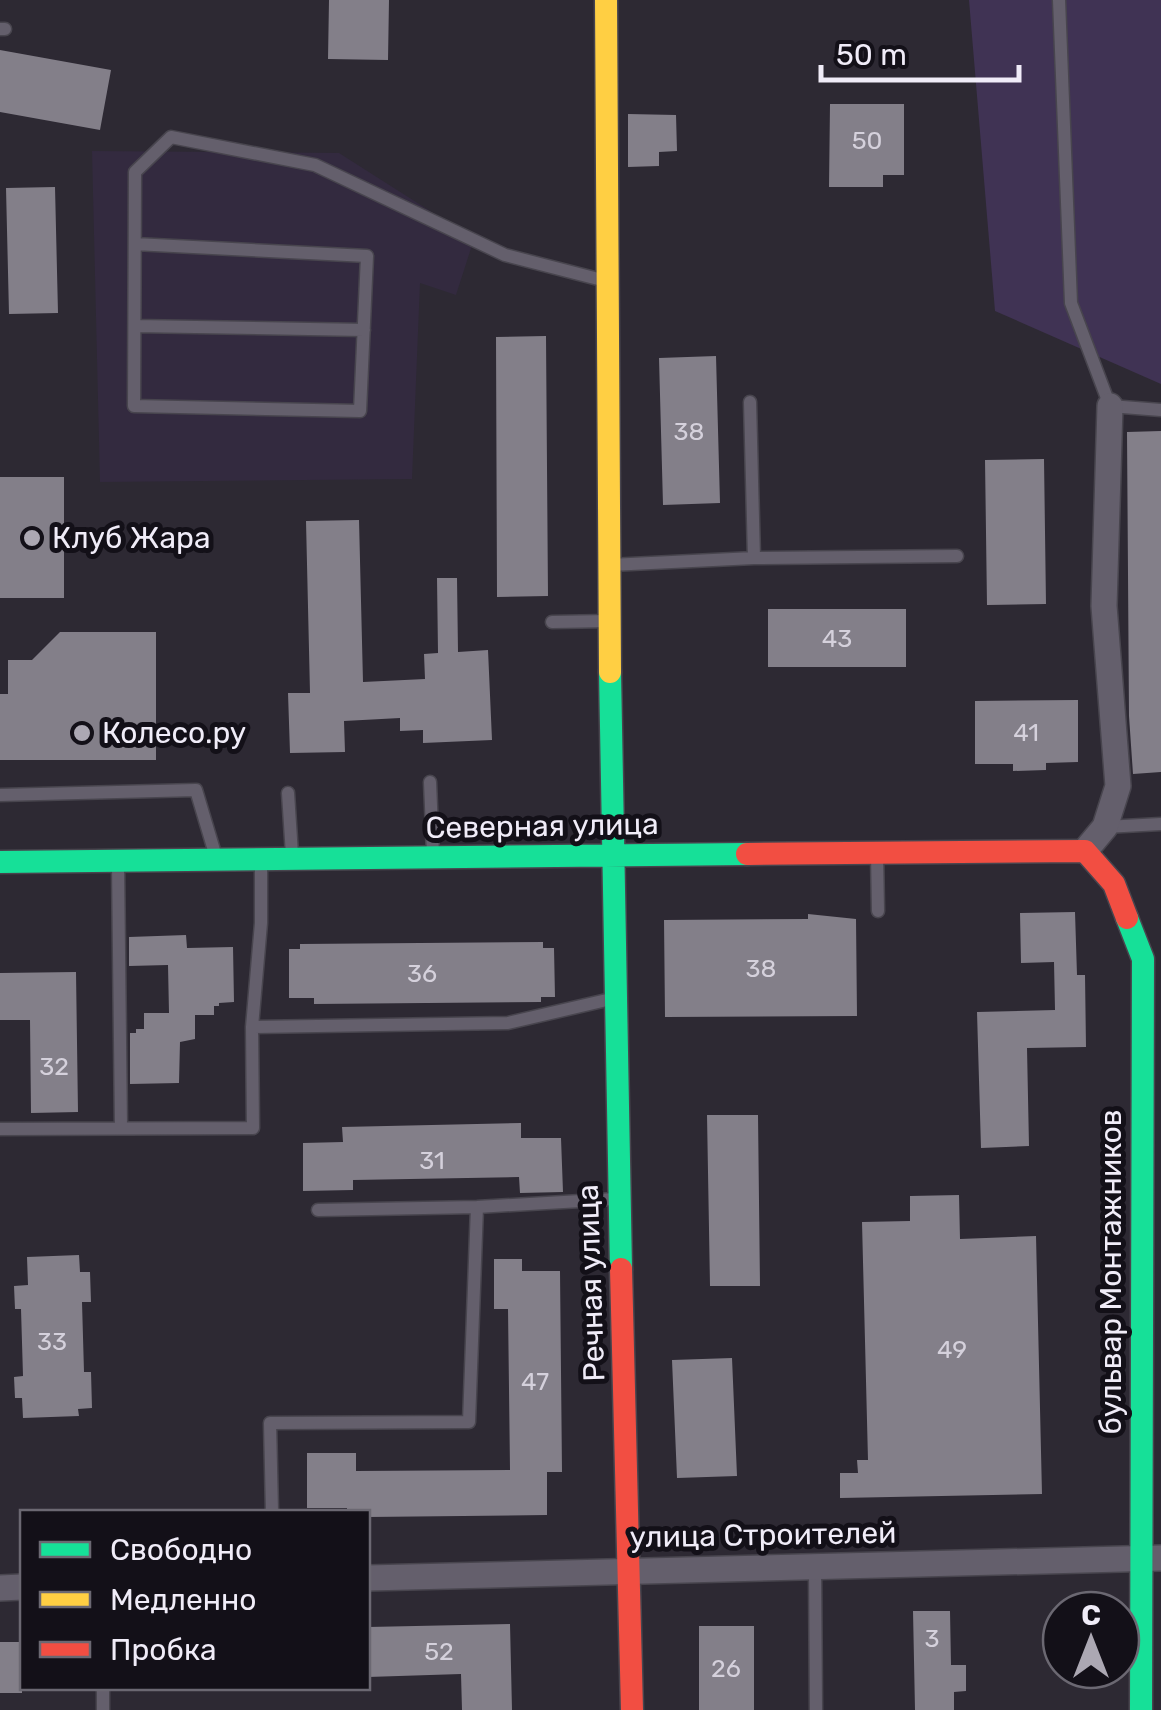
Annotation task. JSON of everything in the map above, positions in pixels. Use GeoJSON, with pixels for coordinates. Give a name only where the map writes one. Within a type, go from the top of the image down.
{"type":"FeatureCollection","features":[{"type":"Feature","properties":{"kind":"street","name":"Речная улица"},"geometry":{"type":"LineString","coordinates":[[606,0],[611,854],[632,1710]]}},
{"type":"Feature","properties":{"kind":"street"},"geometry":{"type":"LineString","coordinates":[[1084,851],[1105,827],[1118,786],[1104,606],[1110,406]]}},
{"type":"Feature","properties":{"kind":"street","name":"Северная улица"},"geometry":{"type":"LineString","coordinates":[[0,862],[1084,851]]}},
{"type":"Feature","properties":{"kind":"street","name":"бульвар Монтажников"},"geometry":{"type":"LineString","coordinates":[[1084,851],[1114,884],[1142,960],[1151,1558],[1141,1710]]}},
{"type":"Feature","properties":{"kind":"street","name":"улица Строителей"},"geometry":{"type":"LineString","coordinates":[[370,1578],[1151,1558]]}},
{"type":"Feature","properties":{"kind":"lane"},"geometry":{"type":"LineString","coordinates":[[1060,0],[1071,303],[1110,406],[1161,410]]}},
{"type":"Feature","properties":{"kind":"lane"},"geometry":{"type":"LineString","coordinates":[[135,244],[367,256],[360,411],[134,406],[135,172],[171,138],[315,164],[505,254],[608,281]]}},
{"type":"Feature","properties":{"kind":"lane"},"geometry":{"type":"LineString","coordinates":[[135,326],[364,330]]}},
{"type":"Feature","properties":{"kind":"lane"},"geometry":{"type":"LineString","coordinates":[[750,402],[754,558]]}},
{"type":"Feature","properties":{"kind":"lane"},"geometry":{"type":"LineString","coordinates":[[610,565],[754,558],[957,556]]}},
{"type":"Feature","properties":{"kind":"lane"},"geometry":{"type":"LineString","coordinates":[[552,622],[610,621]]}},
{"type":"Feature","properties":{"kind":"lane"},"geometry":{"type":"LineString","coordinates":[[430,782],[434,857]]}},
{"type":"Feature","properties":{"kind":"lane"},"geometry":{"type":"LineString","coordinates":[[0,794],[196,790],[217,859]]}},
{"type":"Feature","properties":{"kind":"lane"},"geometry":{"type":"LineString","coordinates":[[288,793],[292,859]]}},
{"type":"Feature","properties":{"kind":"lane"},"geometry":{"type":"LineString","coordinates":[[1105,827],[1161,824]]}},
{"type":"Feature","properties":{"kind":"lane"},"geometry":{"type":"LineString","coordinates":[[877,853],[878,911]]}},
{"type":"Feature","properties":{"kind":"lane"},"geometry":{"type":"LineString","coordinates":[[0,1129],[253,1128],[252,1027],[261,924],[261,859]]}},
{"type":"Feature","properties":{"kind":"lane"},"geometry":{"type":"LineString","coordinates":[[118,862],[121,1128]]}},
{"type":"Feature","properties":{"kind":"lane"},"geometry":{"type":"LineString","coordinates":[[252,1027],[508,1023],[614,998]]}},
{"type":"Feature","properties":{"kind":"lane"},"geometry":{"type":"LineString","coordinates":[[318,1210],[618,1199]]}},
{"type":"Feature","properties":{"kind":"lane"},"geometry":{"type":"LineString","coordinates":[[272,1510],[270,1423],[469,1422],[477,1207]]}},
{"type":"Feature","properties":{"kind":"lane"},"geometry":{"type":"LineString","coordinates":[[815,1568],[816,1710]]}},
{"type":"Feature","properties":{"kind":"shaded area"},"geometry":{"type":"Polygon","coordinates":[[[969,0],[1161,0],[1161,384],[995,311],[969,0]]]}},
{"type":"Feature","properties":{"kind":"shaded area"},"geometry":{"type":"Polygon","coordinates":[[[92,151],[339,153],[474,239],[456,295],[420,283],[412,479],[100,482],[92,151]]]}},
{"type":"Feature","properties":{"kind":"building"},"geometry":{"type":"Polygon","coordinates":[[[329,0],[389,0],[388,60],[328,59],[329,0]]]}},
{"type":"Feature","properties":{"kind":"building"},"geometry":{"type":"Polygon","coordinates":[[[0,50],[111,70],[100,130],[0,112],[0,50]]]}},
{"type":"Feature","properties":{"kind":"building"},"geometry":{"type":"Polygon","coordinates":[[[830,104],[904,104],[904,175],[883,175],[883,187],[829,187],[830,104]]]}},
{"type":"Feature","properties":{"kind":"building"},"geometry":{"type":"Polygon","coordinates":[[[628,114],[676,115],[677,151],[659,152],[659,166],[628,167],[628,114]]]}},
{"type":"Feature","properties":{"kind":"building"},"geometry":{"type":"Polygon","coordinates":[[[55,187],[58,313],[9,314],[6,188],[55,187]]]}},
{"type":"Feature","properties":{"kind":"building"},"geometry":{"type":"Polygon","coordinates":[[[546,336],[548,596],[497,597],[496,337],[546,336]]]}},
{"type":"Feature","properties":{"kind":"building"},"geometry":{"type":"Polygon","coordinates":[[[716,356],[720,503],[663,505],[659,358],[716,356]]]}},
{"type":"Feature","properties":{"kind":"building"},"geometry":{"type":"Polygon","coordinates":[[[1161,431],[1161,772],[1133,774],[1127,432],[1161,431]]]}},
{"type":"Feature","properties":{"kind":"building"},"geometry":{"type":"Polygon","coordinates":[[[1044,459],[1046,604],[987,605],[985,460],[1044,459]]]}},
{"type":"Feature","properties":{"kind":"building","name":"Клуб Жара"},"geometry":{"type":"Polygon","coordinates":[[[0,477],[64,477],[64,598],[0,598],[0,477]]]}},
{"type":"Feature","properties":{"kind":"building"},"geometry":{"type":"Polygon","coordinates":[[[359,520],[363,682],[425,679],[424,654],[438,653],[437,578],[457,578],[458,652],[488,650],[492,740],[423,743],[423,730],[400,731],[400,718],[344,721],[345,752],[290,753],[288,693],[310,693],[306,521],[359,520]]]}},
{"type":"Feature","properties":{"kind":"building"},"geometry":{"type":"Polygon","coordinates":[[[768,609],[906,609],[906,667],[768,667],[768,609]]]}},
{"type":"Feature","properties":{"kind":"building"},"geometry":{"type":"Polygon","coordinates":[[[60,632],[156,632],[156,760],[0,760],[0,694],[8,694],[8,660],[32,660],[60,632]]]}},
{"type":"Feature","properties":{"kind":"building"},"geometry":{"type":"Polygon","coordinates":[[[1078,700],[1078,762],[1046,763],[1046,770],[1013,771],[1013,764],[975,764],[975,701],[1078,700]]]}},
{"type":"Feature","properties":{"kind":"building"},"geometry":{"type":"Polygon","coordinates":[[[1075,912],[1077,975],[1085,975],[1086,1047],[1027,1048],[1029,1146],[981,1148],[977,1012],[1055,1010],[1054,962],[1021,963],[1020,913],[1075,912]]]}},
{"type":"Feature","properties":{"kind":"building"},"geometry":{"type":"Polygon","coordinates":[[[808,914],[856,919],[857,1016],[665,1017],[664,920],[808,919],[808,914]]]}},
{"type":"Feature","properties":{"kind":"building"},"geometry":{"type":"Polygon","coordinates":[[[186,935],[187,948],[233,947],[234,1002],[214,1006],[214,1015],[195,1015],[195,1039],[180,1042],[179,1083],[130,1084],[130,1033],[144,1029],[144,1013],[169,1013],[168,965],[129,966],[129,937],[186,935]]]}},
{"type":"Feature","properties":{"kind":"building"},"geometry":{"type":"Polygon","coordinates":[[[543,942],[543,948],[554,948],[555,997],[541,997],[541,1002],[314,1004],[314,998],[289,998],[289,949],[300,949],[300,944],[543,942]]]}},
{"type":"Feature","properties":{"kind":"building"},"geometry":{"type":"Polygon","coordinates":[[[76,972],[78,1112],[31,1113],[30,1020],[0,1020],[0,973],[76,972]]]}},
{"type":"Feature","properties":{"kind":"building"},"geometry":{"type":"Polygon","coordinates":[[[707,1115],[758,1115],[760,1286],[710,1286],[707,1115]]]}},
{"type":"Feature","properties":{"kind":"building"},"geometry":{"type":"Polygon","coordinates":[[[521,1123],[521,1138],[561,1138],[563,1192],[520,1193],[519,1177],[353,1180],[353,1190],[303,1191],[303,1143],[343,1142],[342,1127],[521,1123]]]}},
{"type":"Feature","properties":{"kind":"building"},"geometry":{"type":"Polygon","coordinates":[[[959,1195],[960,1239],[1036,1236],[1042,1494],[840,1498],[840,1473],[858,1473],[857,1460],[868,1460],[862,1222],[910,1221],[910,1196],[959,1195]]]}},
{"type":"Feature","properties":{"kind":"building"},"geometry":{"type":"Polygon","coordinates":[[[79,1255],[80,1272],[90,1272],[91,1302],[82,1302],[84,1372],[91,1372],[92,1408],[78,1409],[79,1416],[23,1418],[22,1398],[15,1398],[14,1377],[23,1376],[21,1309],[15,1309],[14,1286],[28,1285],[27,1257],[79,1255]]]}},
{"type":"Feature","properties":{"kind":"building"},"geometry":{"type":"Polygon","coordinates":[[[494,1259],[522,1259],[522,1271],[560,1271],[562,1472],[547,1472],[547,1515],[370,1517],[370,1510],[307,1508],[307,1453],[356,1453],[356,1471],[510,1470],[508,1309],[494,1309],[494,1259]]]}},
{"type":"Feature","properties":{"kind":"building"},"geometry":{"type":"Polygon","coordinates":[[[732,1358],[737,1476],[677,1478],[672,1360],[732,1358]]]}},
{"type":"Feature","properties":{"kind":"building"},"geometry":{"type":"Polygon","coordinates":[[[913,1611],[950,1611],[951,1665],[966,1665],[966,1691],[954,1692],[954,1710],[915,1710],[913,1611]]]}},
{"type":"Feature","properties":{"kind":"building"},"geometry":{"type":"Polygon","coordinates":[[[510,1624],[512,1710],[462,1710],[461,1674],[370,1677],[370,1627],[510,1624]]]}},
{"type":"Feature","properties":{"kind":"building"},"geometry":{"type":"Polygon","coordinates":[[[699,1626],[754,1626],[754,1710],[699,1710],[699,1626]]]}},
{"type":"Feature","properties":{"kind":"building"},"geometry":{"type":"Polygon","coordinates":[[[0,1642],[20,1642],[22,1693],[0,1693],[0,1642]]]}},
{"type":"Feature","properties":{"kind":"traffic: fast"},"geometry":{"type":"LineString","coordinates":[[610,672],[621,1269]]}},
{"type":"Feature","properties":{"kind":"traffic: fast"},"geometry":{"type":"LineString","coordinates":[[0,862],[747,854]]}},
{"type":"Feature","properties":{"kind":"traffic: fast"},"geometry":{"type":"LineString","coordinates":[[1127,918],[1143,959],[1141,1710]]}},
{"type":"Feature","properties":{"kind":"traffic: slow"},"geometry":{"type":"LineString","coordinates":[[606,0],[610,672]]}},
{"type":"Feature","properties":{"kind":"traffic: jam"},"geometry":{"type":"LineString","coordinates":[[747,854],[1085,851],[1114,884],[1127,918]]}},
{"type":"Feature","properties":{"kind":"traffic: jam"},"geometry":{"type":"LineString","coordinates":[[621,1269],[632,1710]]}},
{"type":"Feature","properties":{"kind":"place","name":"Клуб Жара"},"geometry":{"type":"Point","coordinates":[32,538]}},
{"type":"Feature","properties":{"kind":"place","name":"Колесо.ру"},"geometry":{"type":"Point","coordinates":[82,733]}}]}
